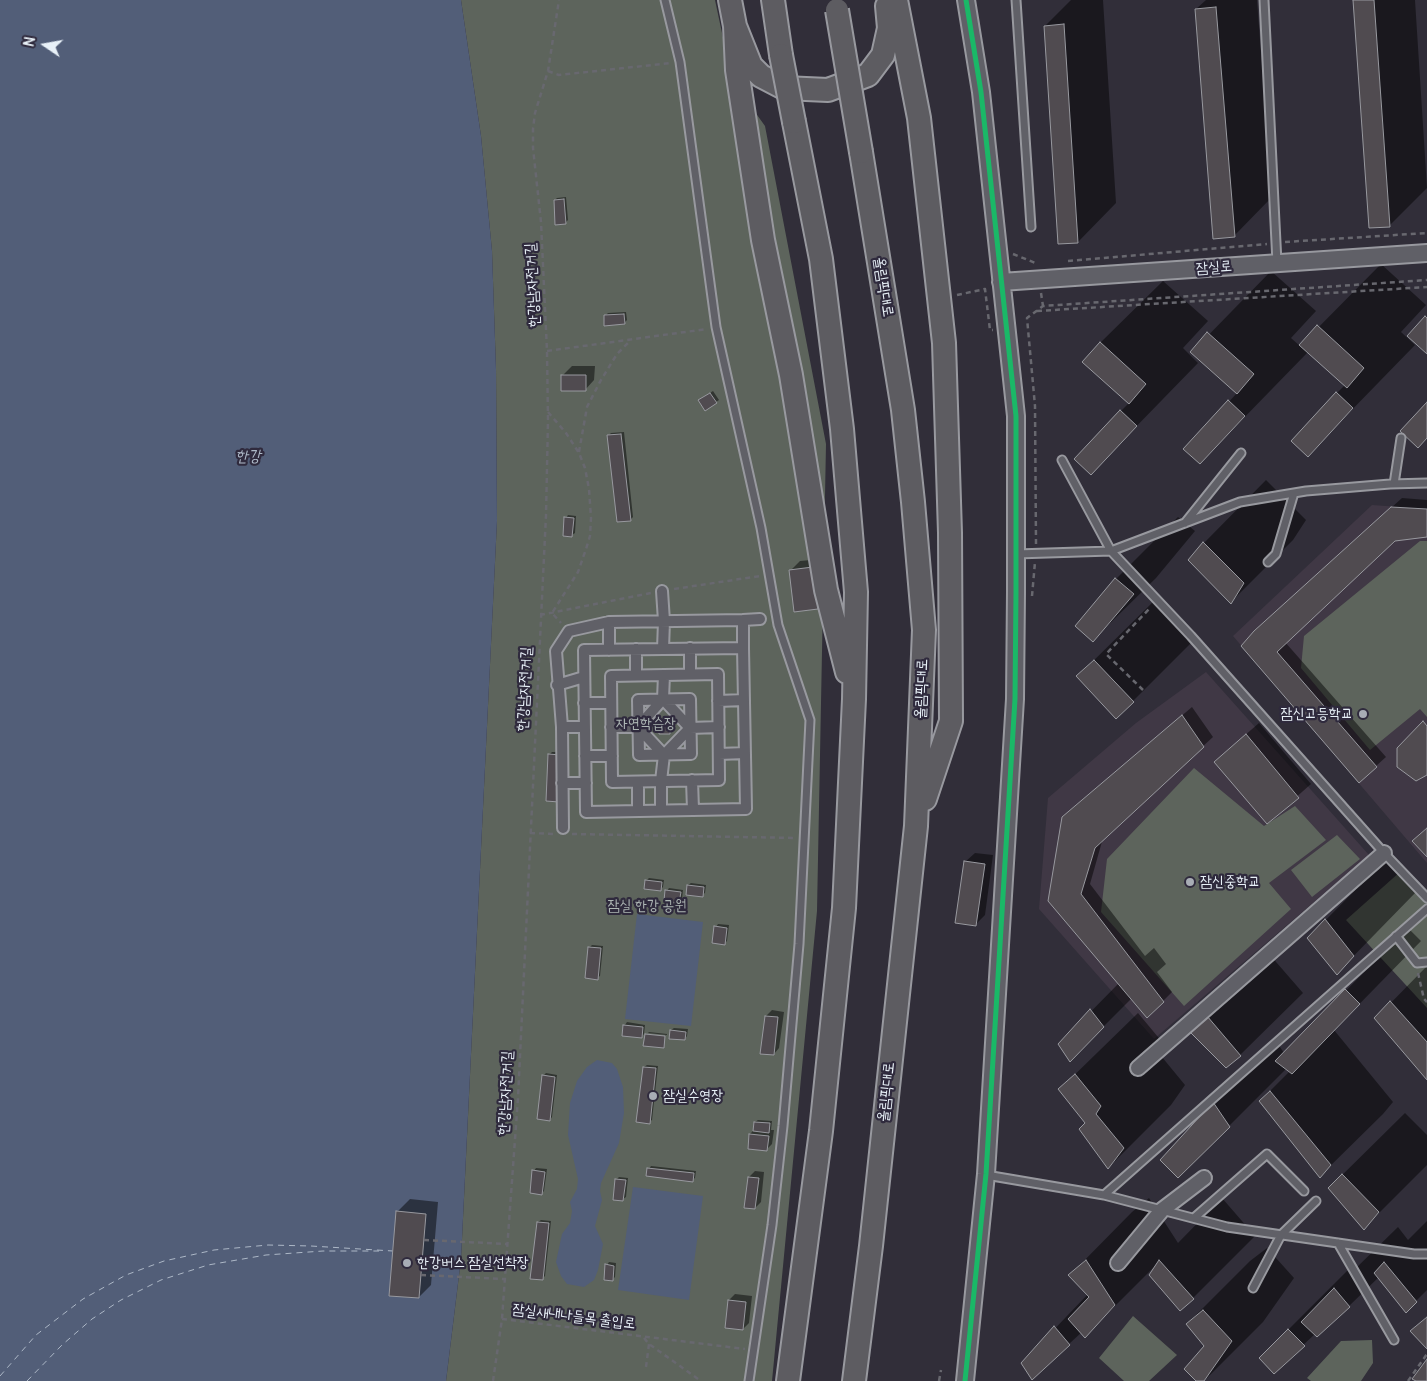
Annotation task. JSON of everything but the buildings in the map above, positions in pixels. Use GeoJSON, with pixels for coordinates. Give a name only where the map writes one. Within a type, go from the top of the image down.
{"type":"FeatureCollection","features":[{"type":"Feature","properties":{"kind":"highway"},"geometry":{"type":"LineString","coordinates":[[730,0],[735,26],[737,70],[763,240],[791,375],[826,590],[854,699]]}},
{"type":"Feature","properties":{"kind":"highway"},"geometry":{"type":"LineString","coordinates":[[773,0],[781,55],[821,259],[842,429],[856,592],[854,699],[843,918],[821,1131],[788,1381]]}},
{"type":"Feature","properties":{"kind":"highway"},"geometry":{"type":"LineString","coordinates":[[735,26],[751,66],[761,76],[784,88],[828,90],[868,75],[883,55],[889,28],[886,0]]}},
{"type":"Feature","properties":{"kind":"highway"},"geometry":{"type":"LineString","coordinates":[[896,0],[920,118],[944,343],[950,534],[951,721],[916,826]]}},
{"type":"Feature","properties":{"kind":"highway","name":"올림픽대로"},"geometry":{"type":"LineString","coordinates":[[836,5],[903,410],[914,502],[923,620],[916,826],[872,1236],[854,1381]]}},
{"type":"Feature","properties":{"kind":"street"},"geometry":{"type":"LineString","coordinates":[[965,1381],[986,1174],[1015,699],[1016,554],[1016,416],[981,92],[966,0]]}},
{"type":"Feature","properties":{"kind":"street","name":"잠실로"},"geometry":{"type":"LineString","coordinates":[[1001,282],[1427,253]]}},
{"type":"Feature","properties":{"kind":"street"},"geometry":{"type":"LineString","coordinates":[[662,591],[664,649]]}},
{"type":"Feature","properties":{"kind":"street"},"geometry":{"type":"LineString","coordinates":[[564,832],[562,727],[557,685],[556,651],[569,631],[609,622],[760,619]]}},
{"type":"Feature","properties":{"kind":"street"},"geometry":{"type":"LineString","coordinates":[[743,620],[746,809],[586,812],[584,650],[743,648]]}},
{"type":"Feature","properties":{"kind":"street"},"geometry":{"type":"LineString","coordinates":[[609,622],[609,650]]}},
{"type":"Feature","properties":{"kind":"street"},"geometry":{"type":"LineString","coordinates":[[690,648],[690,674]]}},
{"type":"Feature","properties":{"kind":"street"},"geometry":{"type":"LineString","coordinates":[[636,649],[636,675]]}},
{"type":"Feature","properties":{"kind":"street"},"geometry":{"type":"LineString","coordinates":[[718,674],[720,780],[612,782],[611,676],[664,675],[718,674]]}},
{"type":"Feature","properties":{"kind":"street"},"geometry":{"type":"LineString","coordinates":[[638,727],[663,699],[664,675]]}},
{"type":"Feature","properties":{"kind":"street"},"geometry":{"type":"LineString","coordinates":[[557,685],[584,677]]}},
{"type":"Feature","properties":{"kind":"street"},"geometry":{"type":"LineString","coordinates":[[663,699],[690,728]]}},
{"type":"Feature","properties":{"kind":"street"},"geometry":{"type":"LineString","coordinates":[[663,699],[690,699],[691,754],[639,755],[638,700],[663,699]]}},
{"type":"Feature","properties":{"kind":"street"},"geometry":{"type":"LineString","coordinates":[[718,701],[744,700]]}},
{"type":"Feature","properties":{"kind":"street"},"geometry":{"type":"LineString","coordinates":[[584,703],[611,703]]}},
{"type":"Feature","properties":{"kind":"street"},"geometry":{"type":"LineString","coordinates":[[562,727],[585,727]]}},
{"type":"Feature","properties":{"kind":"street"},"geometry":{"type":"LineString","coordinates":[[612,727],[638,727],[664,755]]}},
{"type":"Feature","properties":{"kind":"street"},"geometry":{"type":"LineString","coordinates":[[661,810],[661,781],[664,755],[690,728],[719,727]]}},
{"type":"Feature","properties":{"kind":"street"},"geometry":{"type":"LineString","coordinates":[[719,754],[745,753]]}},
{"type":"Feature","properties":{"kind":"street"},"geometry":{"type":"LineString","coordinates":[[585,756],[612,756]]}},
{"type":"Feature","properties":{"kind":"street"},"geometry":{"type":"LineString","coordinates":[[692,780],[693,810]]}},
{"type":"Feature","properties":{"kind":"street"},"geometry":{"type":"LineString","coordinates":[[638,782],[638,811]]}},
{"type":"Feature","properties":{"kind":"street"},"geometry":{"type":"LineString","coordinates":[[562,783],[586,783]]}},
{"type":"Feature","properties":{"kind":"street"},"geometry":{"type":"LineString","coordinates":[[1138,1068],[1384,853]]}},
{"type":"Feature","properties":{"kind":"street"},"geometry":{"type":"LineString","coordinates":[[1118,1263],[1162,1210],[1204,1178]]}},
{"type":"Feature","properties":{"kind":"lane"},"geometry":{"type":"LineString","coordinates":[[665,0],[680,62],[716,328],[762,528],[778,625],[810,720],[799,944],[783,1126],[772,1225],[749,1381]]}},
{"type":"Feature","properties":{"kind":"lane"},"geometry":{"type":"LineString","coordinates":[[1016,0],[1031,227]]}},
{"type":"Feature","properties":{"kind":"lane"},"geometry":{"type":"LineString","coordinates":[[1264,0],[1278,263]]}},
{"type":"Feature","properties":{"kind":"lane"},"geometry":{"type":"LineString","coordinates":[[1394,484],[1401,438]]}},
{"type":"Feature","properties":{"kind":"lane"},"geometry":{"type":"LineString","coordinates":[[1184,524],[1241,453]]}},
{"type":"Feature","properties":{"kind":"lane"},"geometry":{"type":"LineString","coordinates":[[1062,460],[1111,551],[1198,644],[1384,853],[1427,898]]}},
{"type":"Feature","properties":{"kind":"lane"},"geometry":{"type":"LineString","coordinates":[[1016,554],[1111,551],[1240,502],[1294,493],[1427,483]]}},
{"type":"Feature","properties":{"kind":"lane"},"geometry":{"type":"LineString","coordinates":[[1268,562],[1276,554],[1294,493]]}},
{"type":"Feature","properties":{"kind":"lane"},"geometry":{"type":"LineString","coordinates":[[1104,1195],[1427,909]]}},
{"type":"Feature","properties":{"kind":"lane"},"geometry":{"type":"LineString","coordinates":[[1396,936],[1418,963],[1427,962]]}},
{"type":"Feature","properties":{"kind":"lane"},"geometry":{"type":"LineString","coordinates":[[1194,1218],[1267,1154],[1304,1191]]}},
{"type":"Feature","properties":{"kind":"lane"},"geometry":{"type":"LineString","coordinates":[[986,1174],[1104,1195],[1227,1227],[1414,1254],[1427,1254]]}},
{"type":"Feature","properties":{"kind":"lane"},"geometry":{"type":"LineString","coordinates":[[1253,1288],[1281,1235],[1316,1202]]}},
{"type":"Feature","properties":{"kind":"lane"},"geometry":{"type":"LineString","coordinates":[[1338,1243],[1394,1340]]}},
{"type":"Feature","properties":{"kind":"path","name":"한강남자전거길"},"geometry":{"type":"LineString","coordinates":[[493,1381],[502,1319],[518,1098],[546,515],[547,351],[541,222],[532,137],[535,113],[548,71],[558,0]]}},
{"type":"Feature","properties":{"kind":"path"},"geometry":{"type":"LineString","coordinates":[[548,71],[558,75],[680,62]]}},
{"type":"Feature","properties":{"kind":"path"},"geometry":{"type":"LineString","coordinates":[[1065,261],[1427,232]]}},
{"type":"Feature","properties":{"kind":"path"},"geometry":{"type":"LineString","coordinates":[[1008,252],[1036,264],[1046,263]]}},
{"type":"Feature","properties":{"kind":"path"},"geometry":{"type":"LineString","coordinates":[[1028,330],[1027,318],[1043,306],[1427,280]]}},
{"type":"Feature","properties":{"kind":"path"},"geometry":{"type":"LineString","coordinates":[[1036,312],[1427,287]]}},
{"type":"Feature","properties":{"kind":"path"},"geometry":{"type":"LineString","coordinates":[[956,295],[985,289],[990,330]]}},
{"type":"Feature","properties":{"kind":"path"},"geometry":{"type":"LineString","coordinates":[[547,351],[716,328]]}},
{"type":"Feature","properties":{"kind":"path"},"geometry":{"type":"LineString","coordinates":[[579,453],[587,407],[617,354],[631,340]]}},
{"type":"Feature","properties":{"kind":"path"},"geometry":{"type":"LineString","coordinates":[[548,412],[566,433],[579,453],[585,468],[589,489],[590,536],[578,572],[552,613],[569,631]]}},
{"type":"Feature","properties":{"kind":"path"},"geometry":{"type":"LineString","coordinates":[[1143,690],[1106,654],[1157,600]]}},
{"type":"Feature","properties":{"kind":"path"},"geometry":{"type":"LineString","coordinates":[[530,833],[564,832],[804,838]]}},
{"type":"Feature","properties":{"kind":"path"},"geometry":{"type":"LineString","coordinates":[[1418,963],[1420,984],[1424,999],[1427,1002]]}},
{"type":"Feature","properties":{"kind":"path"},"geometry":{"type":"LineString","coordinates":[[424,1240],[507,1244]]}},
{"type":"Feature","properties":{"kind":"path"},"geometry":{"type":"LineString","coordinates":[[421,1275],[505,1279]]}},
{"type":"Feature","properties":{"kind":"path","name":"잠실새내나들목 출입로"},"geometry":{"type":"LineString","coordinates":[[502,1319],[754,1350]]}},
{"type":"Feature","properties":{"kind":"path","name":"잠실새내나들목 출입로"},"geometry":{"type":"LineString","coordinates":[[644,1337],[649,1344],[701,1381]]}},
{"type":"Feature","properties":{"kind":"path"},"geometry":{"type":"LineString","coordinates":[[646,1367],[649,1344]]}},
{"type":"Feature","properties":{"kind":"path"},"geometry":{"type":"LineString","coordinates":[[1408,1381],[1427,1354]]}},
{"type":"Feature","properties":{"kind":"path"},"geometry":{"type":"LineString","coordinates":[[939,1381],[941,1370]]}},
{"type":"Feature","properties":{"kind":"shaded area","name":"잠신고등학교"},"geometry":{"type":"Polygon","coordinates":[[[1372,505],[1427,509],[1427,863],[1233,636],[1372,505]]]}},
{"type":"Feature","properties":{"kind":"shaded area","name":"잠신중학교"},"geometry":{"type":"Polygon","coordinates":[[[1206,672],[1369,855],[1154,1039],[1039,909],[1048,798],[1136,723],[1206,672]]]}},
{"type":"Feature","properties":{"kind":"green space","name":"잠실 한강 공원"},"geometry":{"type":"Polygon","coordinates":[[[461,0],[715,0],[732,80],[765,126],[826,444],[817,911],[772,1381],[446,1381],[461,1259],[497,521],[496,369],[492,251],[481,136],[461,0]]]}},
{"type":"Feature","properties":{"kind":"green space"},"geometry":{"type":"Polygon","coordinates":[[[1420,541],[1427,541],[1427,717],[1420,709],[1370,750],[1301,668],[1304,636],[1420,541]]]}},
{"type":"Feature","properties":{"kind":"green space"},"geometry":{"type":"Polygon","coordinates":[[[1194,768],[1264,826],[1295,806],[1326,840],[1269,883],[1291,909],[1184,1006],[1101,912],[1107,859],[1194,768]]]}},
{"type":"Feature","properties":{"kind":"green space"},"geometry":{"type":"Polygon","coordinates":[[[1337,835],[1360,859],[1312,897],[1291,870],[1337,835]]]}},
{"type":"Feature","properties":{"kind":"green space"},"geometry":{"type":"Polygon","coordinates":[[[1401,871],[1427,898],[1427,1008],[1346,920],[1401,871]]]}},
{"type":"Feature","properties":{"kind":"green space"},"geometry":{"type":"Polygon","coordinates":[[[1133,1316],[1177,1355],[1149,1381],[1124,1381],[1099,1358],[1133,1316]]]}},
{"type":"Feature","properties":{"kind":"green space"},"geometry":{"type":"Polygon","coordinates":[[[1372,1340],[1373,1363],[1361,1381],[1311,1381],[1307,1378],[1341,1341],[1372,1340]]]}},
{"type":"Feature","properties":{"kind":"water","name":"한강"},"geometry":{"type":"Polygon","coordinates":[[[0,0],[461,0],[481,136],[492,251],[496,369],[497,521],[461,1259],[446,1381],[0,1381],[0,0]]]}},
{"type":"Feature","properties":{"kind":"water"},"geometry":{"type":"Polygon","coordinates":[[[637,914],[703,922],[691,1026],[625,1019],[637,914]]]}},
{"type":"Feature","properties":{"kind":"water"},"geometry":{"type":"Polygon","coordinates":[[[597,1060],[612,1063],[617,1069],[623,1087],[624,1113],[619,1143],[601,1183],[602,1200],[595,1226],[603,1244],[598,1270],[594,1280],[584,1287],[567,1284],[561,1276],[556,1262],[562,1234],[570,1223],[572,1211],[570,1202],[577,1189],[578,1179],[568,1135],[570,1103],[577,1081],[587,1067],[597,1060]]]}},
{"type":"Feature","properties":{"kind":"water"},"geometry":{"type":"Polygon","coordinates":[[[633,1187],[703,1196],[689,1300],[618,1290],[633,1187]]]}},
{"type":"Feature","properties":{"kind":"ferry route"},"geometry":{"type":"LineString","coordinates":[[0,1376],[36,1335],[83,1299],[126,1275],[164,1261],[214,1250],[268,1245],[393,1251]]}},
{"type":"Feature","properties":{"kind":"ferry route"},"geometry":{"type":"LineString","coordinates":[[27,1381],[62,1345],[92,1319],[121,1300],[161,1280],[208,1265],[266,1255],[323,1251],[379,1251]]}},
{"type":"Feature","properties":{"kind":"transit line"},"geometry":{"type":"LineString","coordinates":[[965,1381],[986,1174],[1015,699],[1016,592],[1016,416],[981,92],[966,0]]}},
{"type":"Feature","properties":{"kind":"place","name":"잠신고등학교"},"geometry":{"type":"Point","coordinates":[1363,714]}},
{"type":"Feature","properties":{"kind":"place","name":"잠신중학교"},"geometry":{"type":"Point","coordinates":[1190,882]}},
{"type":"Feature","properties":{"kind":"place","name":"잠실수영장"},"geometry":{"type":"Point","coordinates":[653,1096]}},
{"type":"Feature","properties":{"kind":"place","name":"한강버스 잠실선착장"},"geometry":{"type":"Point","coordinates":[407,1263]}},
{"type":"Feature","properties":{"kind":"park label","name":"자연학습장"},"geometry":{"type":"Point","coordinates":[646,724]}}]}
